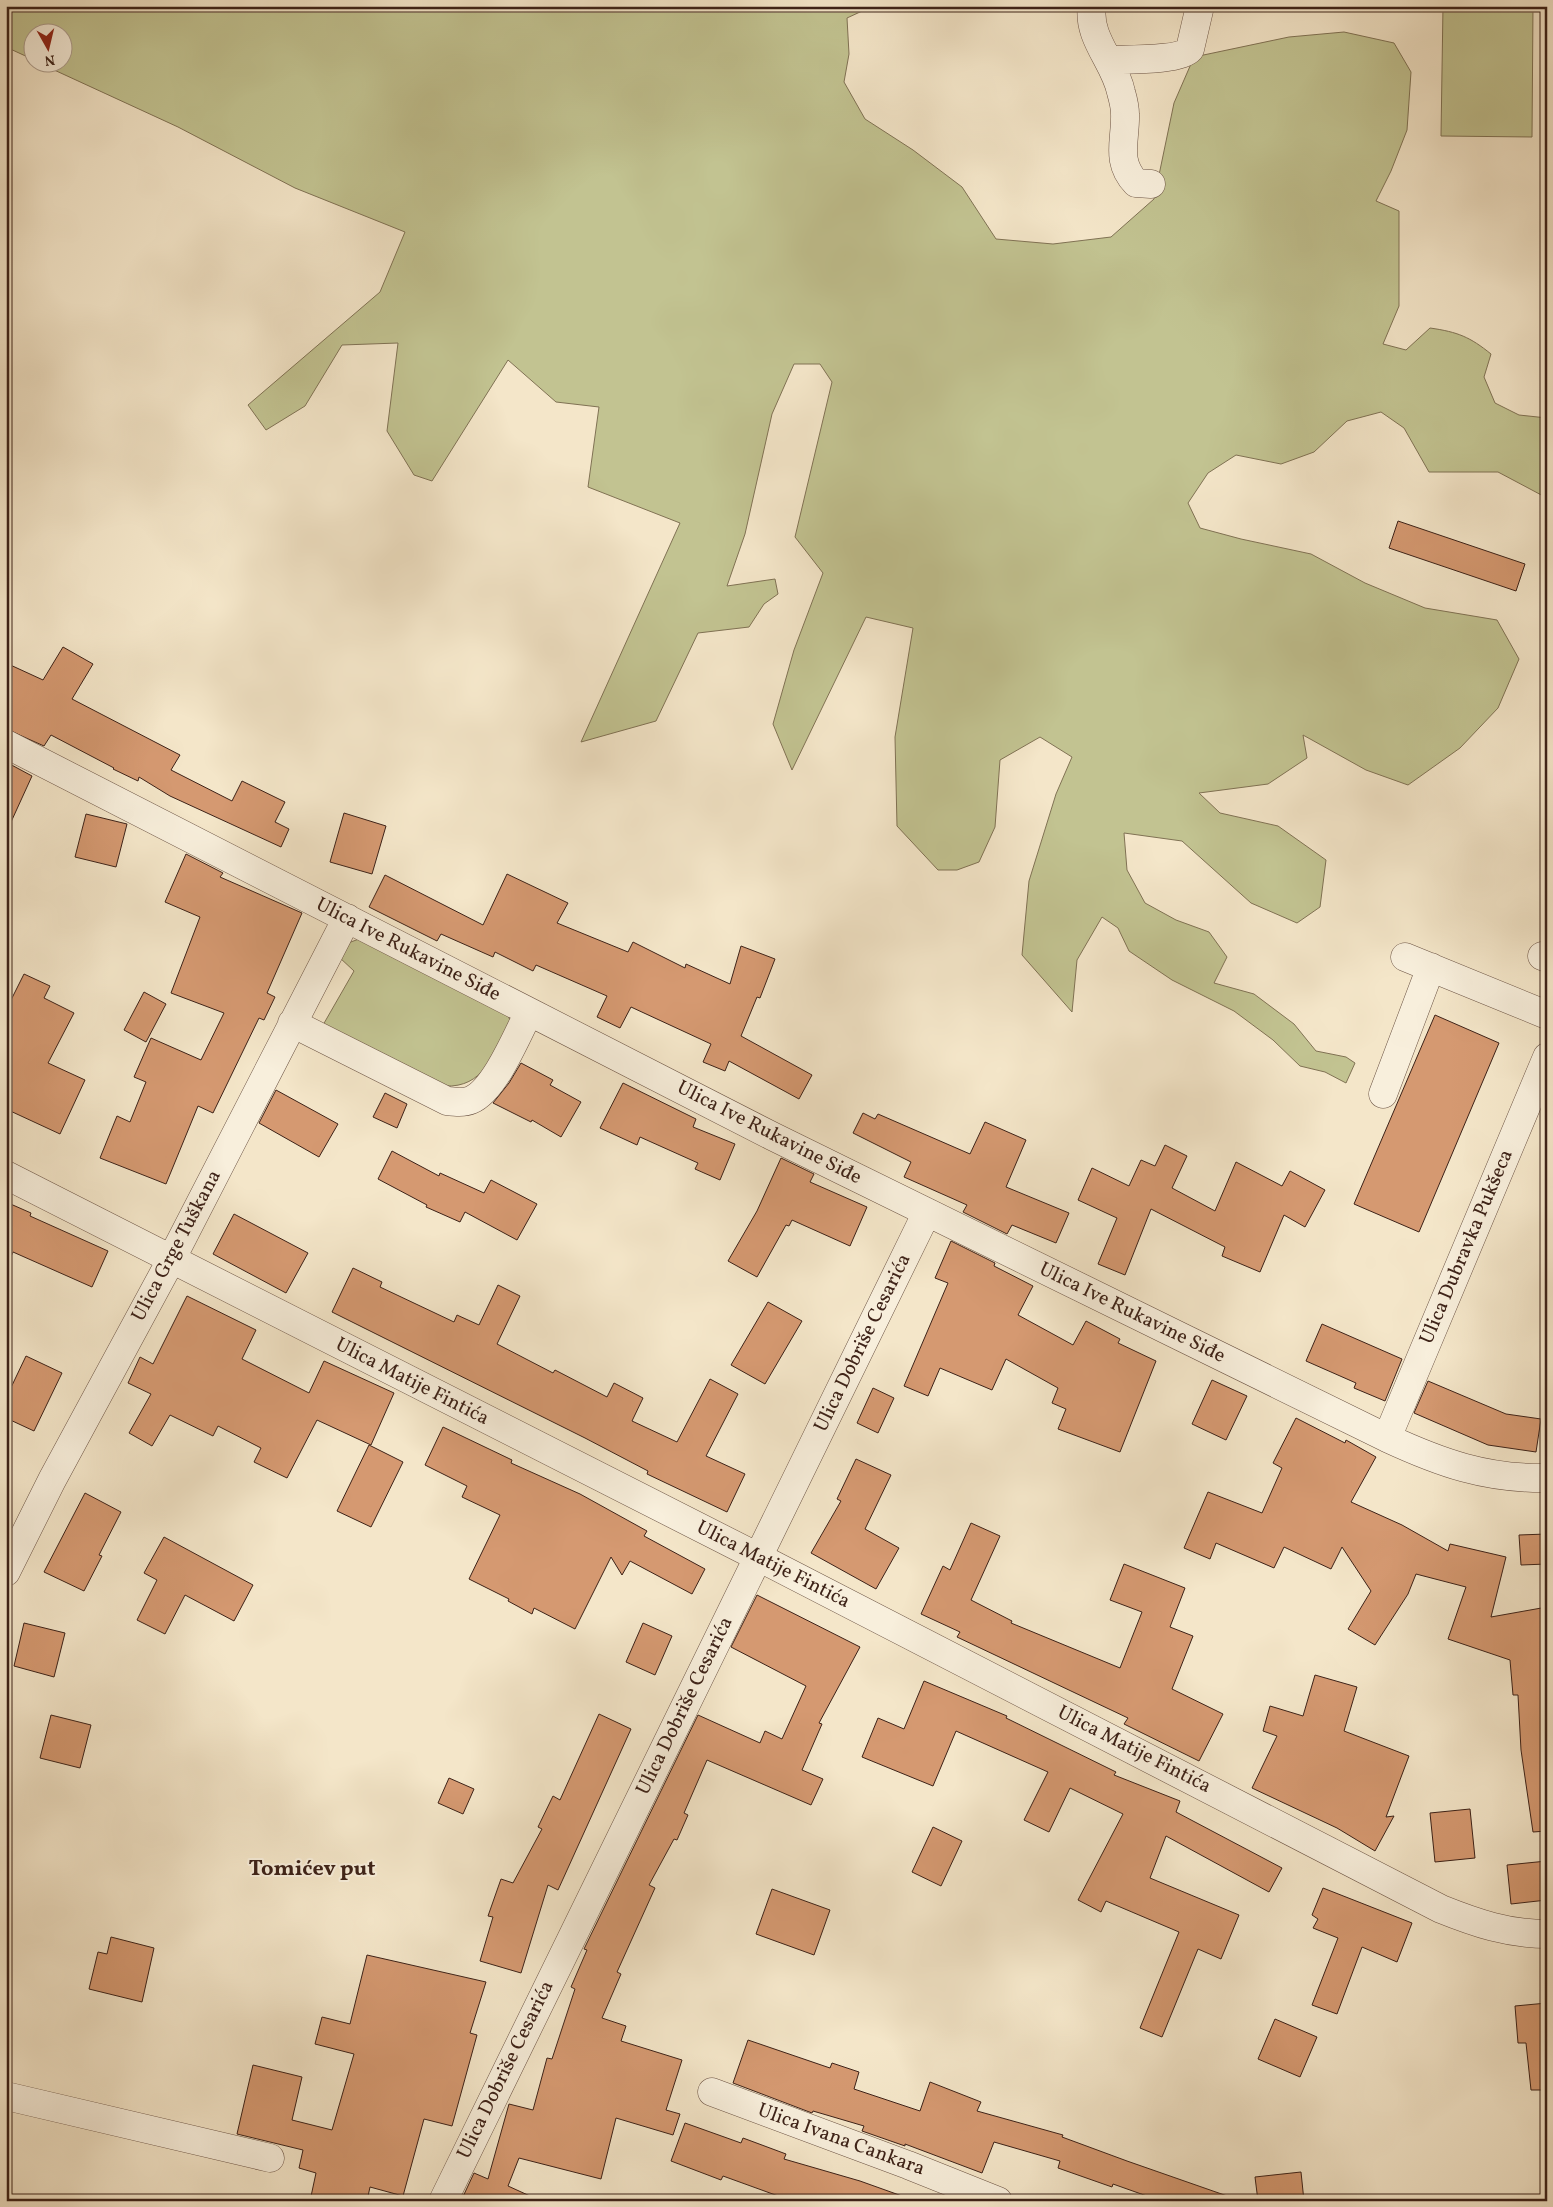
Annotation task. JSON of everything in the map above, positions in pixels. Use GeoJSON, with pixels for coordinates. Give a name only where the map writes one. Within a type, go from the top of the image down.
{"type":"FeatureCollection","features":[{"type":"Feature","properties":{"kind":"street"},"geometry":{"type":"LineString","coordinates":[[1092,6],[1094,32],[1118,78],[1124,105],[1121,151],[1124,162],[1136,183],[1151,184]]}},
{"type":"Feature","properties":{"kind":"street"},"geometry":{"type":"LineString","coordinates":[[1108,60],[1164,57],[1187,53],[1190,49],[1200,6]]}},
{"type":"Feature","properties":{"kind":"street","name":"Ulica Ive Rukavine Siđe"},"geometry":{"type":"LineString","coordinates":[[6,744],[772,1136],[1387,1438],[1424,1455],[1464,1469],[1502,1477],[1547,1478]]}},
{"type":"Feature","properties":{"kind":"street","name":"Ulica Grge Tuškana"},"geometry":{"type":"LineString","coordinates":[[6,1572],[52,1480],[171,1260],[346,918]]}},
{"type":"Feature","properties":{"kind":"street"},"geometry":{"type":"LineString","coordinates":[[1406,957],[1547,1015]]}},
{"type":"Feature","properties":{"kind":"street"},"geometry":{"type":"LineString","coordinates":[[1383,1094],[1431,968]]}},
{"type":"Feature","properties":{"kind":"street"},"geometry":{"type":"LineString","coordinates":[[292,1023],[447,1101],[458,1102],[470,1100],[487,1088],[529,1012]]}},
{"type":"Feature","properties":{"kind":"street","name":"Ulica Dubravka Pukšeca"},"geometry":{"type":"LineString","coordinates":[[1387,1438],[1547,1057]]}},
{"type":"Feature","properties":{"kind":"street","name":"Ulica Matije Fintića"},"geometry":{"type":"LineString","coordinates":[[6,1175],[758,1557],[1441,1908],[1490,1928],[1515,1933],[1547,1934]]}},
{"type":"Feature","properties":{"kind":"street","name":"Ulica Dobriše Cesarića"},"geometry":{"type":"LineString","coordinates":[[442,2201],[927,1212]]}},
{"type":"Feature","properties":{"kind":"street","name":"Ulica Ivana Cankara"},"geometry":{"type":"LineString","coordinates":[[712,2092],[908,2164],[998,2201]]}},
{"type":"Feature","properties":{"kind":"street"},"geometry":{"type":"LineString","coordinates":[[6,2096],[270,2158]]}},
{"type":"Feature","properties":{"kind":"green space"},"geometry":{"type":"Polygon","coordinates":[[[6,6],[873,6],[847,18],[849,54],[844,82],[865,119],[913,150],[962,187],[996,239],[1053,244],[1111,237],[1154,199],[1174,103],[1194,57],[1289,37],[1344,32],[1394,43],[1411,72],[1407,130],[1391,171],[1376,201],[1399,211],[1399,306],[1383,344],[1406,350],[1430,328],[1463,336],[1477,343],[1491,354],[1484,377],[1495,403],[1519,415],[1547,418],[1547,498],[1498,472],[1429,472],[1404,428],[1381,412],[1347,421],[1314,452],[1281,464],[1236,455],[1208,473],[1188,503],[1200,528],[1311,554],[1365,583],[1425,608],[1497,620],[1519,659],[1498,708],[1460,748],[1408,785],[1366,770],[1303,735],[1307,758],[1268,784],[1199,793],[1220,813],[1278,826],[1326,860],[1320,907],[1297,923],[1251,903],[1182,841],[1124,833],[1127,870],[1145,903],[1176,920],[1209,932],[1227,957],[1214,983],[1254,994],[1294,1024],[1316,1051],[1346,1057],[1355,1063],[1346,1083],[1325,1072],[1300,1066],[1273,1040],[1234,1011],[1172,980],[1129,951],[1118,928],[1102,917],[1077,960],[1072,1012],[1022,955],[1029,881],[1056,794],[1072,757],[1040,737],[1000,760],[995,827],[979,862],[957,870],[938,870],[897,826],[895,737],[913,628],[866,617],[792,770],[773,724],[794,650],[823,573],[795,537],[832,382],[820,364],[794,364],[772,414],[745,534],[727,586],[775,579],[778,594],[764,604],[749,627],[698,633],[656,721],[581,742],[680,523],[588,487],[599,407],[556,402],[508,360],[432,481],[414,475],[387,431],[398,343],[342,345],[305,406],[266,430],[248,405],[380,292],[405,232],[295,188],[178,127],[59,72],[72,72],[72,22],[22,22],[22,54],[6,47],[6,6]]]}},
{"type":"Feature","properties":{"kind":"green space"},"geometry":{"type":"Polygon","coordinates":[[[1443,6],[1533,6],[1532,137],[1441,136],[1443,6]]]}},
{"type":"Feature","properties":{"kind":"green space"},"geometry":{"type":"Polygon","coordinates":[[[359,939],[508,1015],[512,1026],[493,1058],[478,1075],[458,1085],[445,1086],[323,1025],[354,971],[339,957],[348,943],[359,939]]]}},
{"type":"Feature","properties":{"kind":"building"},"geometry":{"type":"Polygon","coordinates":[[[1398,521],[1525,564],[1516,591],[1389,548],[1398,521]]]}},
{"type":"Feature","properties":{"kind":"building"},"geometry":{"type":"Polygon","coordinates":[[[63,647],[93,664],[72,699],[180,755],[171,770],[232,801],[242,781],[285,802],[275,822],[289,829],[281,847],[170,796],[139,777],[138,781],[113,769],[51,735],[44,746],[6,729],[6,663],[43,680],[63,647]]]}},
{"type":"Feature","properties":{"kind":"building"},"geometry":{"type":"Polygon","coordinates":[[[6,762],[32,776],[6,833],[6,762]]]}},
{"type":"Feature","properties":{"kind":"building"},"geometry":{"type":"Polygon","coordinates":[[[344,813],[386,826],[372,874],[330,862],[344,813]]]}},
{"type":"Feature","properties":{"kind":"building"},"geometry":{"type":"Polygon","coordinates":[[[86,814],[127,824],[116,867],[75,857],[86,814]]]}},
{"type":"Feature","properties":{"kind":"building"},"geometry":{"type":"Polygon","coordinates":[[[186,854],[223,873],[220,877],[302,913],[267,993],[275,997],[264,1020],[259,1018],[213,1113],[198,1106],[166,1184],[100,1158],[117,1116],[130,1122],[146,1082],[134,1077],[151,1038],[201,1060],[224,1013],[171,993],[200,917],[165,902],[186,854]]]}},
{"type":"Feature","properties":{"kind":"building"},"geometry":{"type":"Polygon","coordinates":[[[507,874],[568,903],[557,923],[628,952],[633,942],[685,968],[686,964],[730,984],[741,946],[775,959],[760,998],[757,997],[741,1036],[812,1075],[799,1099],[729,1061],[725,1071],[703,1062],[711,1044],[631,1007],[620,1028],[597,1017],[607,996],[536,965],[533,971],[495,952],[493,957],[441,934],[437,941],[369,907],[385,875],[483,925],[507,874]]]}},
{"type":"Feature","properties":{"kind":"building"},"geometry":{"type":"Polygon","coordinates":[[[24,974],[50,986],[44,998],[74,1013],[48,1063],[85,1080],[60,1134],[6,1109],[6,1010],[24,974]]]}},
{"type":"Feature","properties":{"kind":"building"},"geometry":{"type":"Polygon","coordinates":[[[144,992],[166,1004],[146,1042],[124,1030],[144,992]]]}},
{"type":"Feature","properties":{"kind":"building"},"geometry":{"type":"Polygon","coordinates":[[[1435,1015],[1499,1043],[1419,1232],[1354,1204],[1435,1015]]]}},
{"type":"Feature","properties":{"kind":"building"},"geometry":{"type":"Polygon","coordinates":[[[521,1063],[553,1080],[550,1085],[581,1102],[561,1137],[532,1120],[531,1122],[493,1103],[509,1083],[521,1063]]]}},
{"type":"Feature","properties":{"kind":"building"},"geometry":{"type":"Polygon","coordinates":[[[623,1083],[696,1119],[693,1127],[735,1144],[720,1180],[695,1169],[698,1163],[640,1137],[637,1145],[600,1128],[623,1083]]]}},
{"type":"Feature","properties":{"kind":"building"},"geometry":{"type":"Polygon","coordinates":[[[276,1090],[338,1124],[319,1157],[259,1123],[276,1090]]]}},
{"type":"Feature","properties":{"kind":"building"},"geometry":{"type":"Polygon","coordinates":[[[385,1093],[407,1104],[397,1128],[373,1117],[385,1093]]]}},
{"type":"Feature","properties":{"kind":"building"},"geometry":{"type":"Polygon","coordinates":[[[863,1113],[875,1119],[878,1114],[970,1154],[985,1122],[1026,1140],[1006,1187],[1069,1213],[1056,1243],[1012,1225],[1007,1234],[963,1212],[967,1205],[904,1177],[911,1162],[853,1133],[863,1113]]]}},
{"type":"Feature","properties":{"kind":"building"},"geometry":{"type":"Polygon","coordinates":[[[1165,1145],[1187,1156],[1172,1188],[1215,1211],[1236,1162],[1282,1186],[1290,1171],[1325,1190],[1305,1227],[1284,1215],[1260,1272],[1222,1256],[1225,1247],[1151,1209],[1125,1275],[1098,1264],[1117,1218],[1078,1200],[1092,1168],[1129,1186],[1141,1160],[1155,1166],[1165,1145]]]}},
{"type":"Feature","properties":{"kind":"building"},"geometry":{"type":"Polygon","coordinates":[[[392,1151],[439,1176],[440,1173],[484,1193],[491,1180],[537,1204],[517,1240],[465,1212],[460,1222],[426,1207],[427,1205],[378,1179],[392,1151]]]}},
{"type":"Feature","properties":{"kind":"building"},"geometry":{"type":"Polygon","coordinates":[[[781,1158],[814,1174],[810,1182],[867,1207],[850,1246],[792,1220],[789,1226],[786,1225],[757,1277],[728,1261],[757,1211],[781,1158]]]}},
{"type":"Feature","properties":{"kind":"building"},"geometry":{"type":"Polygon","coordinates":[[[6,1202],[31,1213],[30,1216],[108,1251],[92,1287],[13,1252],[6,1268],[6,1202]]]}},
{"type":"Feature","properties":{"kind":"building"},"geometry":{"type":"Polygon","coordinates":[[[234,1214],[308,1253],[286,1293],[213,1254],[234,1214]]]}},
{"type":"Feature","properties":{"kind":"building"},"geometry":{"type":"Polygon","coordinates":[[[951,1241],[995,1263],[994,1266],[1033,1286],[1018,1315],[1073,1345],[1086,1321],[1120,1339],[1118,1343],[1156,1361],[1120,1452],[1058,1429],[1066,1409],[1052,1403],[1058,1388],[1006,1359],[992,1390],[940,1368],[928,1396],[904,1386],[948,1283],[935,1278],[951,1241]]]}},
{"type":"Feature","properties":{"kind":"building"},"geometry":{"type":"Polygon","coordinates":[[[353,1268],[382,1282],[380,1287],[454,1322],[457,1315],[479,1325],[498,1285],[520,1296],[497,1344],[553,1373],[555,1370],[607,1397],[614,1383],[643,1398],[632,1421],[677,1442],[710,1379],[738,1394],[706,1456],[745,1474],[727,1512],[647,1474],[648,1471],[585,1438],[332,1312],[353,1268]]]}},
{"type":"Feature","properties":{"kind":"building"},"geometry":{"type":"Polygon","coordinates":[[[187,1296],[256,1330],[242,1359],[309,1393],[324,1361],[394,1393],[371,1445],[317,1420],[287,1478],[254,1462],[261,1448],[218,1426],[213,1436],[170,1415],[152,1446],[129,1433],[151,1394],[128,1383],[140,1357],[153,1364],[187,1296]]]}},
{"type":"Feature","properties":{"kind":"building"},"geometry":{"type":"Polygon","coordinates":[[[768,1302],[802,1321],[765,1384],[731,1365],[768,1302]]]}},
{"type":"Feature","properties":{"kind":"building"},"geometry":{"type":"Polygon","coordinates":[[[1322,1324],[1402,1359],[1385,1401],[1354,1388],[1356,1383],[1306,1361],[1322,1324]]]}},
{"type":"Feature","properties":{"kind":"building"},"geometry":{"type":"Polygon","coordinates":[[[26,1356],[62,1373],[34,1431],[6,1418],[6,1398],[26,1356]]]}},
{"type":"Feature","properties":{"kind":"building"},"geometry":{"type":"Polygon","coordinates":[[[1212,1380],[1247,1396],[1226,1440],[1192,1424],[1212,1380]]]}},
{"type":"Feature","properties":{"kind":"building"},"geometry":{"type":"Polygon","coordinates":[[[1428,1381],[1506,1414],[1541,1419],[1536,1452],[1488,1445],[1414,1413],[1428,1381]]]}},
{"type":"Feature","properties":{"kind":"building"},"geometry":{"type":"Polygon","coordinates":[[[873,1388],[894,1398],[878,1433],[857,1423],[873,1388]]]}},
{"type":"Feature","properties":{"kind":"building"},"geometry":{"type":"Polygon","coordinates":[[[1296,1418],[1345,1443],[1346,1440],[1376,1457],[1351,1502],[1402,1525],[1448,1551],[1450,1544],[1506,1557],[1491,1617],[1547,1607],[1547,1831],[1533,1832],[1521,1750],[1518,1695],[1513,1695],[1510,1660],[1448,1639],[1466,1587],[1416,1574],[1408,1594],[1375,1645],[1348,1629],[1371,1591],[1342,1547],[1331,1569],[1284,1547],[1274,1568],[1216,1543],[1210,1559],[1184,1548],[1208,1492],[1262,1513],[1282,1468],[1273,1463],[1296,1418]]]}},
{"type":"Feature","properties":{"kind":"building"},"geometry":{"type":"Polygon","coordinates":[[[443,1427],[512,1460],[511,1463],[580,1494],[647,1531],[644,1536],[705,1569],[692,1594],[630,1561],[622,1575],[611,1557],[575,1629],[534,1608],[532,1614],[508,1601],[509,1599],[469,1579],[500,1515],[462,1497],[467,1486],[425,1465],[443,1427]]]}},
{"type":"Feature","properties":{"kind":"building"},"geometry":{"type":"Polygon","coordinates":[[[369,1445],[403,1462],[371,1527],[337,1511],[369,1445]]]}},
{"type":"Feature","properties":{"kind":"building"},"geometry":{"type":"Polygon","coordinates":[[[856,1459],[891,1475],[865,1529],[899,1548],[876,1589],[811,1553],[841,1501],[837,1499],[856,1459]]]}},
{"type":"Feature","properties":{"kind":"building"},"geometry":{"type":"Polygon","coordinates":[[[85,1493],[121,1512],[99,1555],[102,1556],[84,1591],[44,1572],[85,1493]]]}},
{"type":"Feature","properties":{"kind":"building"},"geometry":{"type":"Polygon","coordinates":[[[971,1523],[1000,1536],[971,1600],[1012,1621],[1011,1623],[1120,1668],[1142,1612],[1110,1600],[1124,1564],[1185,1588],[1170,1627],[1193,1636],[1172,1689],[1223,1714],[1199,1761],[1124,1724],[1128,1718],[957,1637],[960,1632],[921,1614],[943,1566],[950,1570],[971,1523]]]}},
{"type":"Feature","properties":{"kind":"building"},"geometry":{"type":"Polygon","coordinates":[[[1547,1534],[1547,1564],[1521,1565],[1519,1535],[1547,1534]]]}},
{"type":"Feature","properties":{"kind":"building"},"geometry":{"type":"Polygon","coordinates":[[[164,1537],[253,1585],[234,1621],[185,1595],[165,1634],[137,1620],[157,1580],[144,1573],[164,1537]]]}},
{"type":"Feature","properties":{"kind":"building"},"geometry":{"type":"Polygon","coordinates":[[[757,1595],[860,1647],[819,1723],[822,1724],[802,1770],[823,1779],[811,1805],[707,1760],[684,1813],[688,1815],[677,1840],[674,1839],[649,1885],[655,1888],[617,1972],[621,1974],[602,2018],[626,2026],[621,2041],[682,2060],[666,2110],[680,2114],[673,2135],[616,2118],[601,2179],[519,2158],[508,2186],[541,2201],[461,2201],[474,2173],[488,2179],[509,2104],[533,2110],[547,2058],[552,2059],[575,1989],[571,1987],[587,1950],[584,1949],[698,1715],[760,1743],[765,1731],[782,1739],[806,1686],[731,1647],[757,1595]]]}},
{"type":"Feature","properties":{"kind":"building"},"geometry":{"type":"Polygon","coordinates":[[[24,1623],[65,1633],[54,1677],[14,1666],[24,1623]]]}},
{"type":"Feature","properties":{"kind":"building"},"geometry":{"type":"Polygon","coordinates":[[[643,1623],[672,1636],[655,1675],[626,1662],[643,1623]]]}},
{"type":"Feature","properties":{"kind":"building"},"geometry":{"type":"Polygon","coordinates":[[[1315,1675],[1357,1687],[1344,1731],[1409,1756],[1386,1817],[1394,1816],[1375,1851],[1337,1828],[1252,1788],[1277,1736],[1263,1731],[1270,1706],[1303,1716],[1315,1675]]]}},
{"type":"Feature","properties":{"kind":"building"},"geometry":{"type":"Polygon","coordinates":[[[924,1681],[1007,1716],[1006,1718],[1116,1772],[1114,1775],[1180,1801],[1176,1812],[1282,1868],[1269,1892],[1166,1836],[1150,1878],[1239,1915],[1221,1959],[1198,1949],[1162,2037],[1140,2028],[1179,1932],[1106,1901],[1101,1912],[1078,1900],[1123,1814],[1070,1788],[1049,1832],[1024,1820],[1048,1772],[956,1731],[933,1786],[862,1757],[878,1718],[904,1729],[924,1681]]]}},
{"type":"Feature","properties":{"kind":"building"},"geometry":{"type":"Polygon","coordinates":[[[599,1714],[631,1729],[558,1890],[548,1885],[521,1973],[480,1961],[493,1917],[488,1916],[501,1879],[513,1883],[542,1829],[538,1827],[553,1796],[560,1800],[599,1714]]]}},
{"type":"Feature","properties":{"kind":"building"},"geometry":{"type":"Polygon","coordinates":[[[51,1715],[91,1725],[80,1768],[40,1758],[51,1715]]]}},
{"type":"Feature","properties":{"kind":"building"},"geometry":{"type":"Polygon","coordinates":[[[449,1778],[474,1789],[463,1814],[438,1803],[449,1778]]]}},
{"type":"Feature","properties":{"kind":"building"},"geometry":{"type":"Polygon","coordinates":[[[1470,1809],[1475,1858],[1435,1862],[1430,1813],[1470,1809]]]}},
{"type":"Feature","properties":{"kind":"building"},"geometry":{"type":"Polygon","coordinates":[[[933,1827],[962,1841],[941,1886],[912,1872],[933,1827]]]}},
{"type":"Feature","properties":{"kind":"building"},"geometry":{"type":"Polygon","coordinates":[[[1547,1861],[1547,1900],[1511,1904],[1507,1865],[1547,1861]]]}},
{"type":"Feature","properties":{"kind":"building"},"geometry":{"type":"Polygon","coordinates":[[[1323,1888],[1412,1923],[1397,1962],[1362,1947],[1337,2014],[1312,2005],[1338,1938],[1313,1928],[1318,1919],[1312,1915],[1323,1888]]]}},
{"type":"Feature","properties":{"kind":"building"},"geometry":{"type":"Polygon","coordinates":[[[772,1889],[830,1910],[814,1955],[756,1934],[772,1889]]]}},
{"type":"Feature","properties":{"kind":"building"},"geometry":{"type":"Polygon","coordinates":[[[111,1937],[154,1948],[142,2002],[89,1989],[98,1952],[107,1954],[111,1937]]]}},
{"type":"Feature","properties":{"kind":"building"},"geometry":{"type":"Polygon","coordinates":[[[367,1955],[486,1982],[470,2033],[477,2035],[452,2126],[424,2119],[403,2196],[370,2187],[367,2201],[310,2201],[316,2173],[299,2168],[303,2150],[237,2134],[253,2065],[302,2077],[292,2120],[332,2130],[354,2054],[315,2044],[322,2017],[350,2024],[367,1955]]]}},
{"type":"Feature","properties":{"kind":"building"},"geometry":{"type":"Polygon","coordinates":[[[1547,2003],[1547,2090],[1531,2090],[1526,2043],[1518,2043],[1515,2006],[1547,2003]]]}},
{"type":"Feature","properties":{"kind":"building"},"geometry":{"type":"Polygon","coordinates":[[[1275,2019],[1317,2037],[1300,2077],[1258,2059],[1275,2019]]]}},
{"type":"Feature","properties":{"kind":"building"},"geometry":{"type":"Polygon","coordinates":[[[748,2040],[830,2068],[832,2063],[859,2072],[854,2089],[920,2111],[930,2082],[981,2102],[977,2111],[1063,2135],[1062,2137],[1233,2198],[1233,2201],[1161,2201],[1113,2184],[1112,2187],[1058,2168],[1060,2161],[994,2142],[982,2173],[905,2144],[905,2146],[862,2131],[864,2126],[813,2111],[812,2113],[733,2083],[748,2040]]]}},
{"type":"Feature","properties":{"kind":"building"},"geometry":{"type":"Polygon","coordinates":[[[685,2123],[741,2143],[743,2138],[786,2154],[784,2159],[860,2181],[902,2196],[901,2201],[792,2201],[723,2176],[721,2180],[671,2161],[685,2123]]]}},
{"type":"Feature","properties":{"kind":"building"},"geometry":{"type":"Polygon","coordinates":[[[1301,2172],[1304,2201],[1258,2201],[1255,2177],[1301,2172]]]}},
{"type":"Feature","properties":{"kind":"district","name":"Tomićev put"},"geometry":{"type":"Point","coordinates":[312,1869]}}]}
